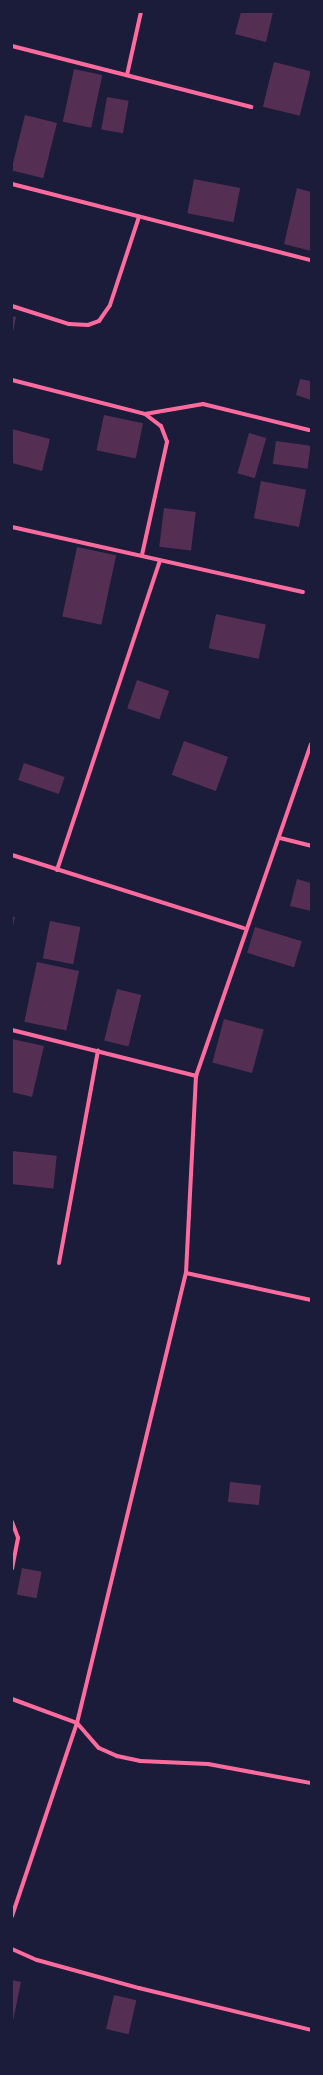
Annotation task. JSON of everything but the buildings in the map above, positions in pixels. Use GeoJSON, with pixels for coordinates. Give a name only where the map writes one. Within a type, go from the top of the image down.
{"type":"FeatureCollection","features":[{"type":"Feature","properties":{"kind":"street"},"geometry":{"type":"LineString","coordinates":[[127,75],[141,12]]}},
{"type":"Feature","properties":{"kind":"street"},"geometry":{"type":"LineString","coordinates":[[12,46],[250,107]]}},
{"type":"Feature","properties":{"kind":"street"},"geometry":{"type":"LineString","coordinates":[[12,184],[311,260]]}},
{"type":"Feature","properties":{"kind":"street"},"geometry":{"type":"LineString","coordinates":[[12,306],[69,324],[88,325],[99,321],[110,305],[139,217]]}},
{"type":"Feature","properties":{"kind":"street"},"geometry":{"type":"LineString","coordinates":[[12,380],[145,414],[161,426],[167,442],[142,556]]}},
{"type":"Feature","properties":{"kind":"street"},"geometry":{"type":"LineString","coordinates":[[145,414],[203,404],[309,430]]}},
{"type":"Feature","properties":{"kind":"street"},"geometry":{"type":"LineString","coordinates":[[12,527],[303,592]]}},
{"type":"Feature","properties":{"kind":"street"},"geometry":{"type":"LineString","coordinates":[[57,870],[160,561]]}},
{"type":"Feature","properties":{"kind":"street"},"geometry":{"type":"LineString","coordinates":[[12,1916],[77,1723],[186,1273],[196,1076],[244,928],[280,838],[311,744]]}},
{"type":"Feature","properties":{"kind":"street"},"geometry":{"type":"LineString","coordinates":[[280,838],[311,846]]}},
{"type":"Feature","properties":{"kind":"street"},"geometry":{"type":"LineString","coordinates":[[12,855],[244,928]]}},
{"type":"Feature","properties":{"kind":"street"},"geometry":{"type":"LineString","coordinates":[[12,1030],[196,1076]]}},
{"type":"Feature","properties":{"kind":"street"},"geometry":{"type":"LineString","coordinates":[[59,1263],[98,1051]]}},
{"type":"Feature","properties":{"kind":"street"},"geometry":{"type":"LineString","coordinates":[[186,1273],[311,1300]]}},
{"type":"Feature","properties":{"kind":"street"},"geometry":{"type":"LineString","coordinates":[[12,1522],[18,1538],[12,1568]]}},
{"type":"Feature","properties":{"kind":"street"},"geometry":{"type":"LineString","coordinates":[[12,1699],[77,1723],[99,1748],[117,1756],[140,1761],[208,1764],[311,1783]]}},
{"type":"Feature","properties":{"kind":"street"},"geometry":{"type":"LineString","coordinates":[[12,1949],[37,1960],[139,1988],[311,2030]]}}]}
